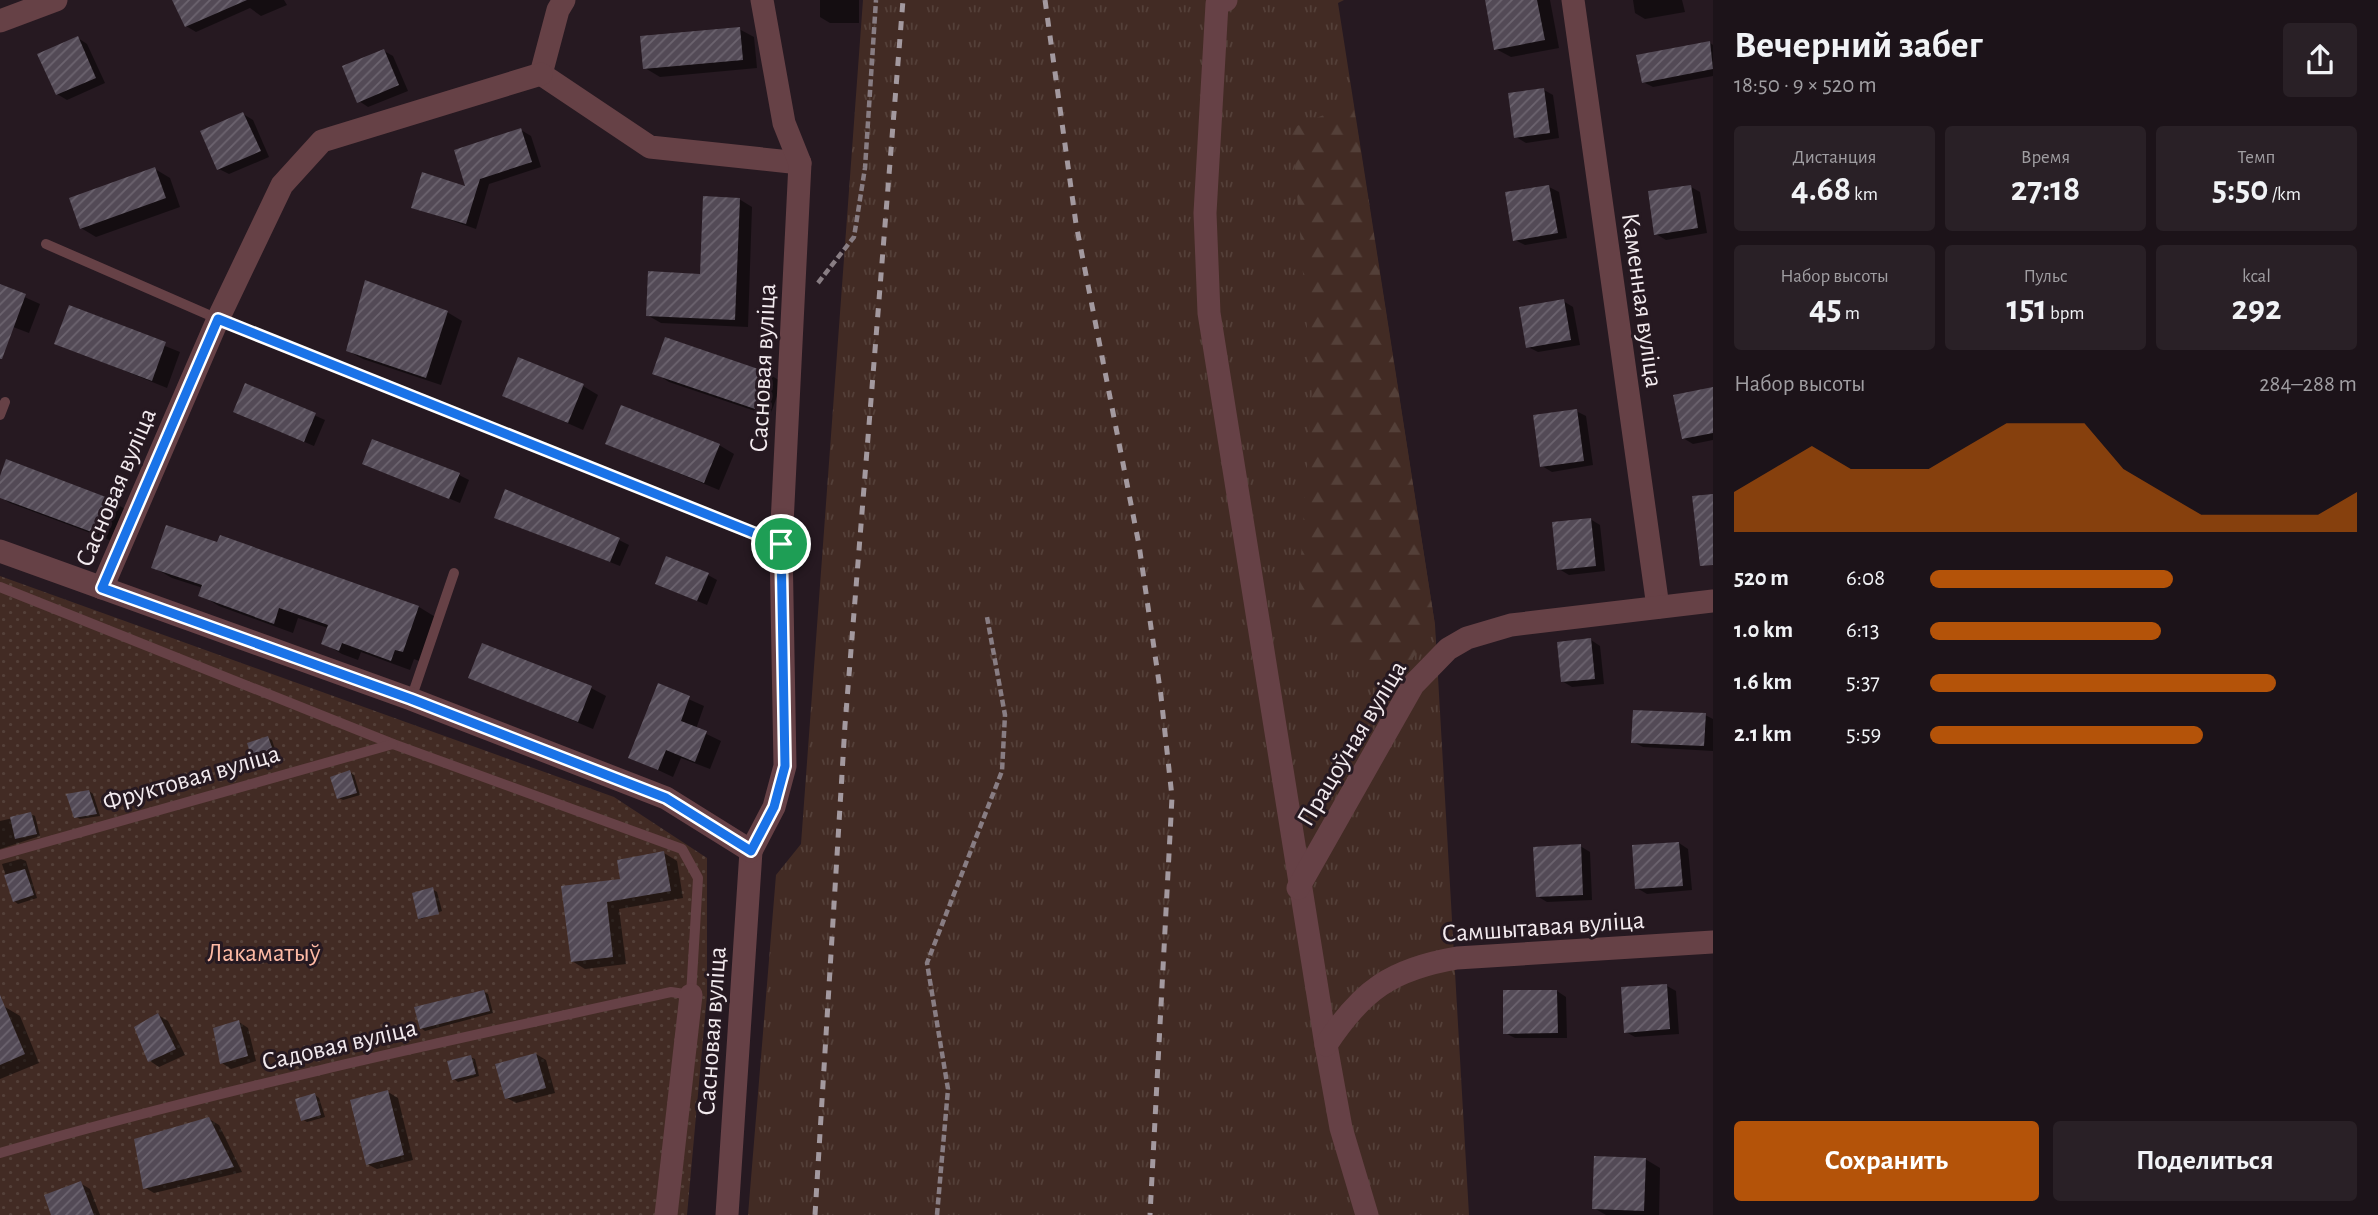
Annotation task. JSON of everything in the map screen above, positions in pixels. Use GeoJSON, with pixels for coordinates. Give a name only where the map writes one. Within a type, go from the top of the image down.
{"type":"FeatureCollection","features":[{"type":"Feature","properties":{"kind":"street"},"geometry":{"type":"LineString","coordinates":[[0,21],[56,0]]}},
{"type":"Feature","properties":{"kind":"street"},"geometry":{"type":"LineString","coordinates":[[564,0],[558,10],[541,74],[650,148],[800,163],[784,123],[762,0]]}},
{"type":"Feature","properties":{"kind":"street"},"geometry":{"type":"LineString","coordinates":[[1226,0],[1217,4],[1205,214],[1209,313],[1298,888],[1341,1128],[1367,1215]]}},
{"type":"Feature","properties":{"kind":"street","name":"Каменная вуліца"},"geometry":{"type":"LineString","coordinates":[[1573,0],[1658,607]]}},
{"type":"Feature","properties":{"kind":"street","name":"Сасновая вуліца"},"geometry":{"type":"LineString","coordinates":[[541,74],[322,141],[282,185],[218,319],[102,588],[411,699],[666,798],[751,851]]}},
{"type":"Feature","properties":{"kind":"street","name":"Сасновая вуліца"},"geometry":{"type":"LineString","coordinates":[[727,1215],[751,851],[774,807],[785,766],[781,544],[800,163]]}},
{"type":"Feature","properties":{"kind":"street"},"geometry":{"type":"LineString","coordinates":[[0,551],[102,588]]}},
{"type":"Feature","properties":{"kind":"street","name":"Працоўная вуліца"},"geometry":{"type":"LineString","coordinates":[[1298,888],[1413,685],[1448,649],[1467,638],[1511,625],[1713,601]]}},
{"type":"Feature","properties":{"kind":"street","name":"Самшытавая вуліца"},"geometry":{"type":"LineString","coordinates":[[1326,1045],[1364,996],[1391,976],[1422,964],[1457,958],[1713,942]]}},
{"type":"Feature","properties":{"kind":"street"},"geometry":{"type":"LineString","coordinates":[[666,1215],[691,995]]}},
{"type":"Feature","properties":{"kind":"lane"},"geometry":{"type":"LineString","coordinates":[[46,244],[218,319],[781,544]]}},
{"type":"Feature","properties":{"kind":"lane"},"geometry":{"type":"LineString","coordinates":[[0,415],[5,401]]}},
{"type":"Feature","properties":{"kind":"lane"},"geometry":{"type":"LineString","coordinates":[[411,699],[454,573]]}},
{"type":"Feature","properties":{"kind":"lane"},"geometry":{"type":"LineString","coordinates":[[0,586],[393,744],[681,849],[698,877],[691,995]]}},
{"type":"Feature","properties":{"kind":"lane","name":"Фруктовая вуліца"},"geometry":{"type":"LineString","coordinates":[[0,855],[393,744]]}},
{"type":"Feature","properties":{"kind":"lane","name":"Садовая вуліца"},"geometry":{"type":"LineString","coordinates":[[0,1153],[90,1127],[382,1056],[671,992],[691,995]]}},
{"type":"Feature","properties":{"kind":"path"},"geometry":{"type":"LineString","coordinates":[[815,287],[854,237],[865,168],[876,0]]}},
{"type":"Feature","properties":{"kind":"path"},"geometry":{"type":"LineString","coordinates":[[937,1215],[948,1089],[927,963],[1002,771],[1006,715],[987,617]]}},
{"type":"Feature","properties":{"kind":"green space"},"geometry":{"type":"Polygon","coordinates":[[[863,0],[1344,0],[1338,3],[1435,625],[1469,1215],[748,1215],[776,875],[801,844],[863,0]]]}},
{"type":"Feature","properties":{"kind":"green space"},"geometry":{"type":"Polygon","coordinates":[[[1353,103],[1435,625],[1411,661],[1380,668],[1330,643],[1298,601],[1312,393],[1292,128],[1353,103]]]}},
{"type":"Feature","properties":{"kind":"green space","name":"Лакаматыў"},"geometry":{"type":"Polygon","coordinates":[[[0,576],[614,797],[707,858],[707,995],[687,1215],[0,1215],[0,576]]]}},
{"type":"Feature","properties":{"kind":"building"},"geometry":{"type":"Polygon","coordinates":[[[172,0],[247,0],[185,27],[172,0]]]}},
{"type":"Feature","properties":{"kind":"building"},"geometry":{"type":"Polygon","coordinates":[[[1485,0],[1537,0],[1545,40],[1494,50],[1485,0]]]}},
{"type":"Feature","properties":{"kind":"building"},"geometry":{"type":"Polygon","coordinates":[[[740,27],[743,60],[643,69],[640,36],[740,27]]]}},
{"type":"Feature","properties":{"kind":"building"},"geometry":{"type":"Polygon","coordinates":[[[78,36],[96,78],[56,95],[37,54],[78,36]]]}},
{"type":"Feature","properties":{"kind":"building"},"geometry":{"type":"Polygon","coordinates":[[[1710,41],[1713,69],[1642,83],[1636,55],[1710,41]]]}},
{"type":"Feature","properties":{"kind":"building"},"geometry":{"type":"Polygon","coordinates":[[[384,49],[399,85],[357,103],[342,66],[384,49]]]}},
{"type":"Feature","properties":{"kind":"building"},"geometry":{"type":"Polygon","coordinates":[[[1544,88],[1550,133],[1514,138],[1508,93],[1544,88]]]}},
{"type":"Feature","properties":{"kind":"building"},"geometry":{"type":"Polygon","coordinates":[[[243,112],[261,151],[217,170],[200,131],[243,112]]]}},
{"type":"Feature","properties":{"kind":"building"},"geometry":{"type":"Polygon","coordinates":[[[521,128],[532,162],[480,179],[466,224],[411,208],[422,172],[465,186],[454,150],[521,128]]]}},
{"type":"Feature","properties":{"kind":"building"},"geometry":{"type":"Polygon","coordinates":[[[155,167],[166,198],[80,229],[69,198],[155,167]]]}},
{"type":"Feature","properties":{"kind":"building"},"geometry":{"type":"Polygon","coordinates":[[[1549,185],[1558,233],[1513,241],[1505,192],[1549,185]]]}},
{"type":"Feature","properties":{"kind":"building"},"geometry":{"type":"Polygon","coordinates":[[[1691,185],[1698,228],[1654,235],[1648,191],[1691,185]]]}},
{"type":"Feature","properties":{"kind":"building"},"geometry":{"type":"Polygon","coordinates":[[[703,196],[740,198],[735,320],[646,316],[648,271],[700,274],[703,196]]]}},
{"type":"Feature","properties":{"kind":"building"},"geometry":{"type":"Polygon","coordinates":[[[365,280],[448,311],[426,378],[346,351],[365,280]]]}},
{"type":"Feature","properties":{"kind":"building"},"geometry":{"type":"Polygon","coordinates":[[[0,284],[26,294],[2,359],[0,359],[0,284]]]}},
{"type":"Feature","properties":{"kind":"building"},"geometry":{"type":"Polygon","coordinates":[[[1564,299],[1571,340],[1526,348],[1519,307],[1564,299]]]}},
{"type":"Feature","properties":{"kind":"building"},"geometry":{"type":"Polygon","coordinates":[[[69,305],[166,342],[152,381],[54,344],[69,305]]]}},
{"type":"Feature","properties":{"kind":"building"},"geometry":{"type":"Polygon","coordinates":[[[665,337],[767,372],[755,409],[652,374],[665,337]]]}},
{"type":"Feature","properties":{"kind":"building"},"geometry":{"type":"Polygon","coordinates":[[[518,357],[584,384],[568,423],[502,396],[518,357]]]}},
{"type":"Feature","properties":{"kind":"building"},"geometry":{"type":"Polygon","coordinates":[[[245,383],[316,413],[304,442],[233,412],[245,383]]]}},
{"type":"Feature","properties":{"kind":"building"},"geometry":{"type":"Polygon","coordinates":[[[1713,387],[1713,433],[1682,439],[1673,395],[1713,387]]]}},
{"type":"Feature","properties":{"kind":"building"},"geometry":{"type":"Polygon","coordinates":[[[621,405],[720,444],[704,483],[605,444],[621,405]]]}},
{"type":"Feature","properties":{"kind":"building"},"geometry":{"type":"Polygon","coordinates":[[[1577,409],[1584,461],[1540,467],[1533,415],[1577,409]]]}},
{"type":"Feature","properties":{"kind":"building"},"geometry":{"type":"Polygon","coordinates":[[[372,439],[460,473],[449,499],[362,464],[372,439]]]}},
{"type":"Feature","properties":{"kind":"building"},"geometry":{"type":"Polygon","coordinates":[[[6,459],[111,499],[97,534],[0,498],[0,476],[6,459]]]}},
{"type":"Feature","properties":{"kind":"building"},"geometry":{"type":"Polygon","coordinates":[[[505,489],[620,538],[610,562],[494,518],[505,489]]]}},
{"type":"Feature","properties":{"kind":"building"},"geometry":{"type":"Polygon","coordinates":[[[1713,494],[1713,565],[1700,566],[1692,496],[1713,494]]]}},
{"type":"Feature","properties":{"kind":"building"},"geometry":{"type":"Polygon","coordinates":[[[1591,518],[1596,566],[1557,570],[1552,522],[1591,518]]]}},
{"type":"Feature","properties":{"kind":"building"},"geometry":{"type":"Polygon","coordinates":[[[166,525],[217,542],[220,535],[419,606],[403,652],[395,650],[391,661],[342,643],[339,651],[321,644],[328,625],[279,608],[274,624],[198,596],[202,585],[151,568],[166,525]]]}},
{"type":"Feature","properties":{"kind":"building"},"geometry":{"type":"Polygon","coordinates":[[[666,556],[709,573],[697,601],[655,584],[666,556]]]}},
{"type":"Feature","properties":{"kind":"building"},"geometry":{"type":"Polygon","coordinates":[[[1591,638],[1595,679],[1561,682],[1557,642],[1591,638]]]}},
{"type":"Feature","properties":{"kind":"building"},"geometry":{"type":"Polygon","coordinates":[[[482,643],[592,686],[578,722],[468,678],[482,643]]]}},
{"type":"Feature","properties":{"kind":"building"},"geometry":{"type":"Polygon","coordinates":[[[658,683],[690,696],[681,721],[707,731],[695,762],[666,750],[658,770],[628,758],[658,683]]]}},
{"type":"Feature","properties":{"kind":"building"},"geometry":{"type":"Polygon","coordinates":[[[1633,710],[1706,713],[1704,746],[1631,743],[1633,710]]]}},
{"type":"Feature","properties":{"kind":"building"},"geometry":{"type":"Polygon","coordinates":[[[268,736],[276,759],[254,766],[247,743],[268,736]]]}},
{"type":"Feature","properties":{"kind":"building"},"geometry":{"type":"Polygon","coordinates":[[[350,770],[357,793],[337,799],[330,777],[350,770]]]}},
{"type":"Feature","properties":{"kind":"building"},"geometry":{"type":"Polygon","coordinates":[[[89,790],[97,814],[74,818],[66,794],[89,790]]]}},
{"type":"Feature","properties":{"kind":"building"},"geometry":{"type":"Polygon","coordinates":[[[31,812],[37,834],[15,839],[10,817],[31,812]]]}},
{"type":"Feature","properties":{"kind":"building"},"geometry":{"type":"Polygon","coordinates":[[[1679,842],[1683,886],[1635,889],[1632,845],[1679,842]]]}},
{"type":"Feature","properties":{"kind":"building"},"geometry":{"type":"Polygon","coordinates":[[[1581,844],[1583,895],[1536,897],[1533,847],[1581,844]]]}},
{"type":"Feature","properties":{"kind":"building"},"geometry":{"type":"Polygon","coordinates":[[[664,851],[671,891],[607,902],[613,957],[571,962],[561,886],[620,879],[617,860],[664,851]]]}},
{"type":"Feature","properties":{"kind":"building"},"geometry":{"type":"Polygon","coordinates":[[[25,869],[34,895],[13,902],[4,875],[25,869]]]}},
{"type":"Feature","properties":{"kind":"building"},"geometry":{"type":"Polygon","coordinates":[[[433,887],[439,914],[418,919],[412,893],[433,887]]]}},
{"type":"Feature","properties":{"kind":"building"},"geometry":{"type":"Polygon","coordinates":[[[1667,984],[1670,1029],[1624,1033],[1621,987],[1667,984]]]}},
{"type":"Feature","properties":{"kind":"building"},"geometry":{"type":"Polygon","coordinates":[[[484,990],[490,1011],[420,1029],[414,1007],[484,990]]]}},
{"type":"Feature","properties":{"kind":"building"},"geometry":{"type":"Polygon","coordinates":[[[1503,990],[1557,990],[1558,1033],[1503,1034],[1503,990]]]}},
{"type":"Feature","properties":{"kind":"building"},"geometry":{"type":"Polygon","coordinates":[[[0,995],[25,1054],[0,1065],[0,995]]]}},
{"type":"Feature","properties":{"kind":"building"},"geometry":{"type":"Polygon","coordinates":[[[158,1013],[176,1049],[148,1062],[134,1027],[158,1013]]]}},
{"type":"Feature","properties":{"kind":"building"},"geometry":{"type":"Polygon","coordinates":[[[239,1020],[248,1056],[220,1064],[213,1028],[239,1020]]]}},
{"type":"Feature","properties":{"kind":"building"},"geometry":{"type":"Polygon","coordinates":[[[536,1053],[546,1088],[505,1099],[495,1064],[536,1053]]]}},
{"type":"Feature","properties":{"kind":"building"},"geometry":{"type":"Polygon","coordinates":[[[471,1055],[476,1074],[452,1080],[447,1061],[471,1055]]]}},
{"type":"Feature","properties":{"kind":"building"},"geometry":{"type":"Polygon","coordinates":[[[388,1090],[404,1155],[366,1165],[350,1100],[388,1090]]]}},
{"type":"Feature","properties":{"kind":"building"},"geometry":{"type":"Polygon","coordinates":[[[315,1093],[321,1115],[301,1121],[295,1099],[315,1093]]]}},
{"type":"Feature","properties":{"kind":"building"},"geometry":{"type":"Polygon","coordinates":[[[209,1117],[234,1167],[143,1189],[134,1139],[209,1117]]]}},
{"type":"Feature","properties":{"kind":"building"},"geometry":{"type":"Polygon","coordinates":[[[1594,1156],[1646,1158],[1644,1211],[1592,1209],[1594,1156]]]}},
{"type":"Feature","properties":{"kind":"building"},"geometry":{"type":"Polygon","coordinates":[[[81,1181],[94,1215],[51,1215],[44,1195],[81,1181]]]}},
{"type":"Feature","properties":{"kind":"railway"},"geometry":{"type":"LineString","coordinates":[[815,1215],[845,725],[903,0]]}},
{"type":"Feature","properties":{"kind":"railway"},"geometry":{"type":"LineString","coordinates":[[1045,0],[1076,224],[1139,545],[1161,696],[1172,797],[1150,1215]]}},
{"type":"Feature","properties":{"kind":"route"},"geometry":{"type":"LineString","coordinates":[[218,319],[781,544],[785,766],[774,807],[751,851],[666,798],[411,699],[102,588],[218,319]]}}]}
